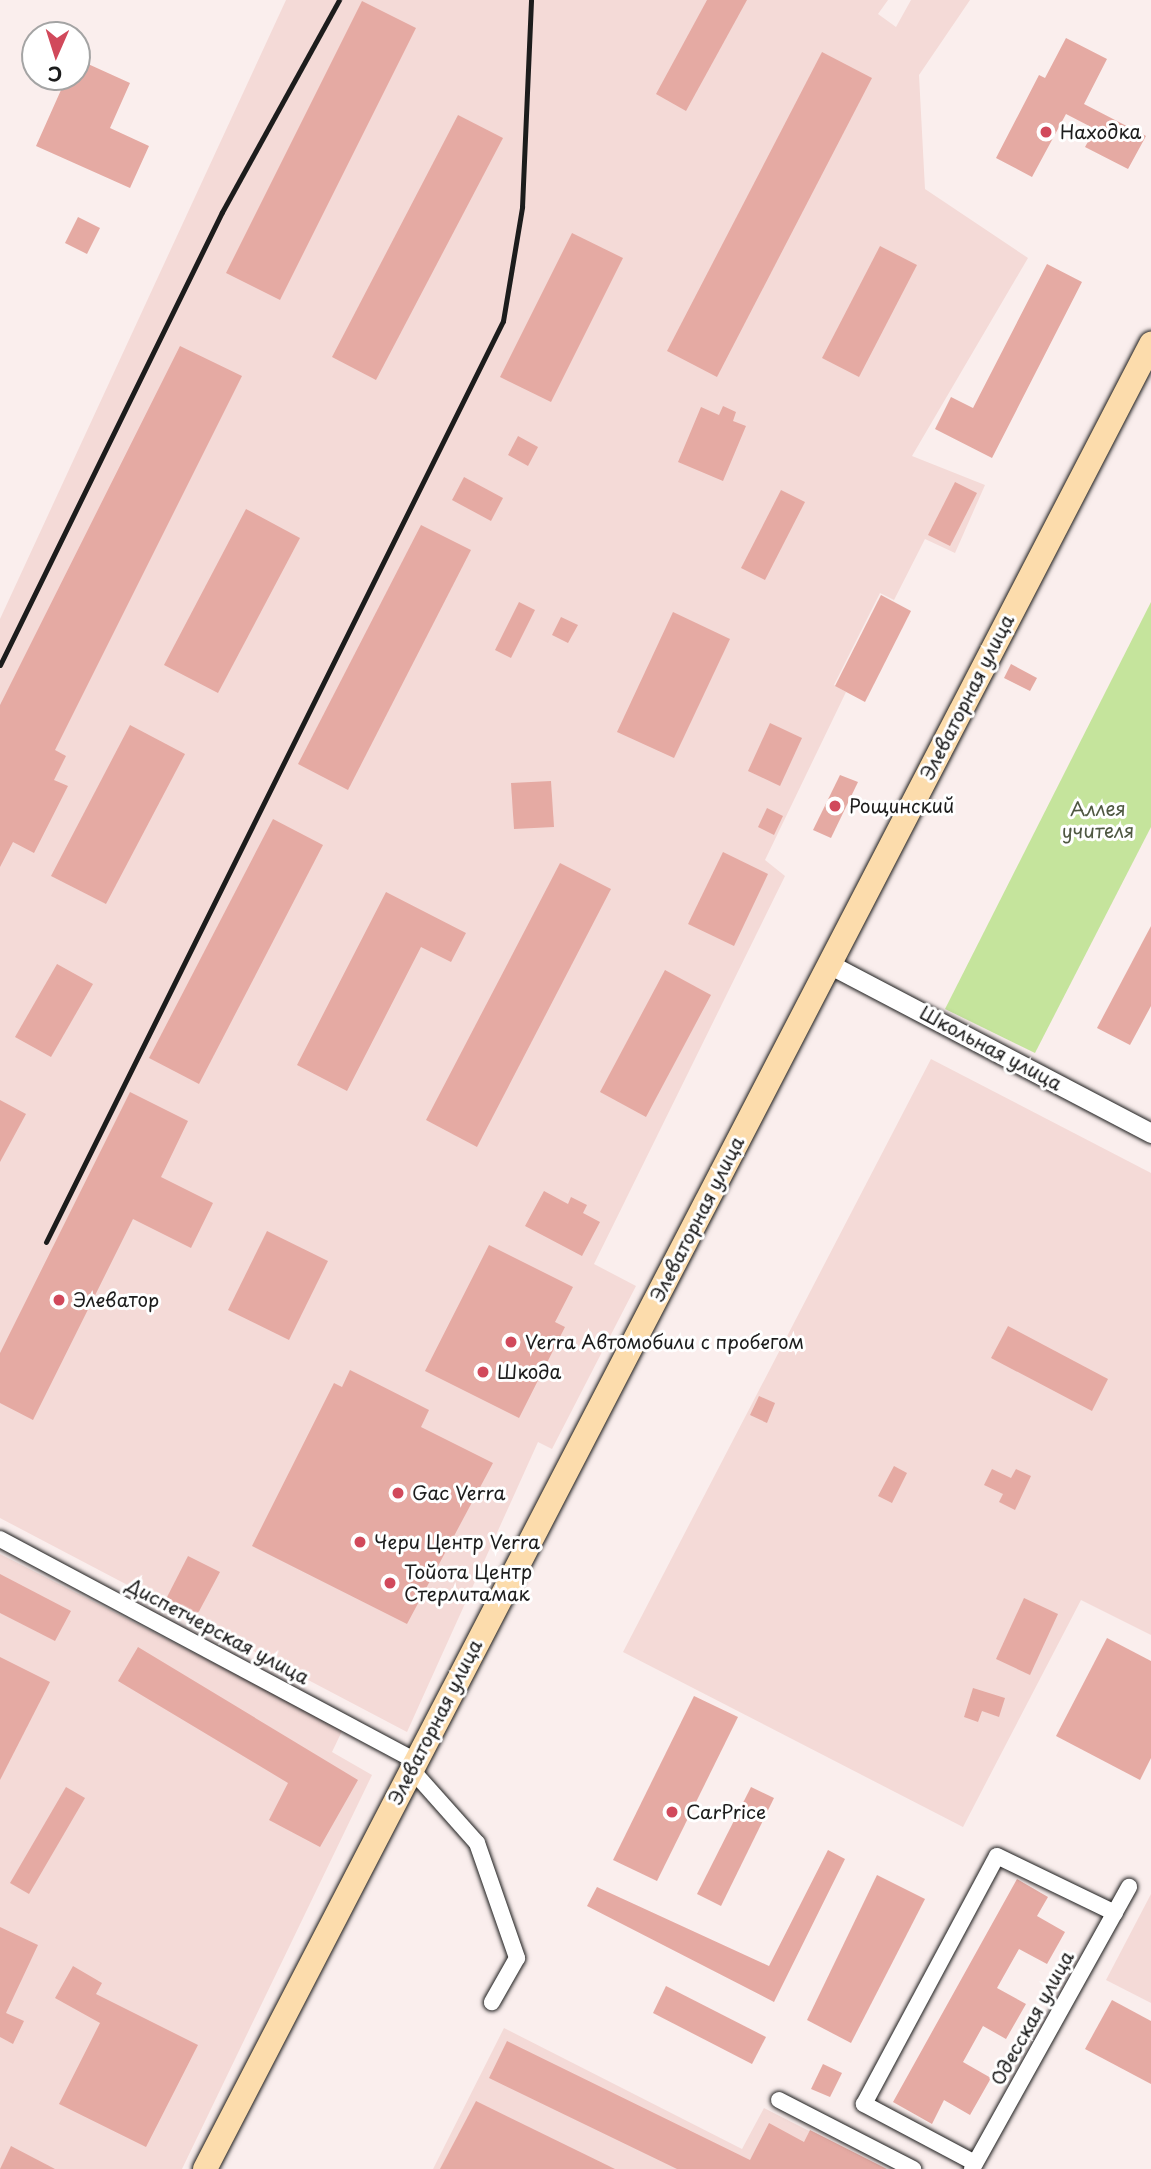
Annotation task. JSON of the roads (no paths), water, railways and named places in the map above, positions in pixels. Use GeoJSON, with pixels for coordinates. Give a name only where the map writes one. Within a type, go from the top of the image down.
{"type":"FeatureCollection","features":[{"type":"Feature","properties":{"kind":"main road","name":"Элеваторная улица"},"geometry":{"type":"LineString","coordinates":[[205,2169],[1151,344]]}},
{"type":"Feature","properties":{"kind":"street","name":"Школьная улица"},"geometry":{"type":"LineString","coordinates":[[830,964],[1151,1133]]}},
{"type":"Feature","properties":{"kind":"street","name":"Диспетчерская улица"},"geometry":{"type":"LineString","coordinates":[[0,1539],[413,1765]]}},
{"type":"Feature","properties":{"kind":"street"},"geometry":{"type":"LineString","coordinates":[[413,1765],[477,1843],[517,1958],[492,2001]]}},
{"type":"Feature","properties":{"kind":"street"},"geometry":{"type":"LineString","coordinates":[[974,2166],[864,2104],[997,1856],[1115,1913]]}},
{"type":"Feature","properties":{"kind":"street","name":"Одесская улица"},"geometry":{"type":"LineString","coordinates":[[974,2166],[1129,1887]]}},
{"type":"Feature","properties":{"kind":"street"},"geometry":{"type":"LineString","coordinates":[[779,2100],[914,2169]]}},
{"type":"Feature","properties":{"kind":"railway"},"geometry":{"type":"LineString","coordinates":[[0,665],[222,212],[339,0]]}},
{"type":"Feature","properties":{"kind":"railway"},"geometry":{"type":"LineString","coordinates":[[46,1242],[503,321],[522,207],[531,0]]}},
{"type":"Feature","properties":{"kind":"place","name":"Находка"},"geometry":{"type":"Point","coordinates":[1046,132]}},
{"type":"Feature","properties":{"kind":"place","name":"Рощинский"},"geometry":{"type":"Point","coordinates":[835,806]}},
{"type":"Feature","properties":{"kind":"place","name":"Элеватор"},"geometry":{"type":"Point","coordinates":[59,1300]}},
{"type":"Feature","properties":{"kind":"place","name":"Verra Автомобили с пробегом"},"geometry":{"type":"Point","coordinates":[511,1342]}},
{"type":"Feature","properties":{"kind":"place","name":"Шкода"},"geometry":{"type":"Point","coordinates":[483,1372]}},
{"type":"Feature","properties":{"kind":"place","name":"Gac Verra"},"geometry":{"type":"Point","coordinates":[398,1493]}},
{"type":"Feature","properties":{"kind":"place","name":"Чери Центр Verra"},"geometry":{"type":"Point","coordinates":[360,1542]}},
{"type":"Feature","properties":{"kind":"place","name":"Тойота Центр Стерлитамак"},"geometry":{"type":"Point","coordinates":[390,1583]}},
{"type":"Feature","properties":{"kind":"place","name":"CarPrice"},"geometry":{"type":"Point","coordinates":[672,1812]}},
{"type":"Feature","properties":{"kind":"park label","name":"Аллея учителя"},"geometry":{"type":"Point","coordinates":[1098,820]}}]}
